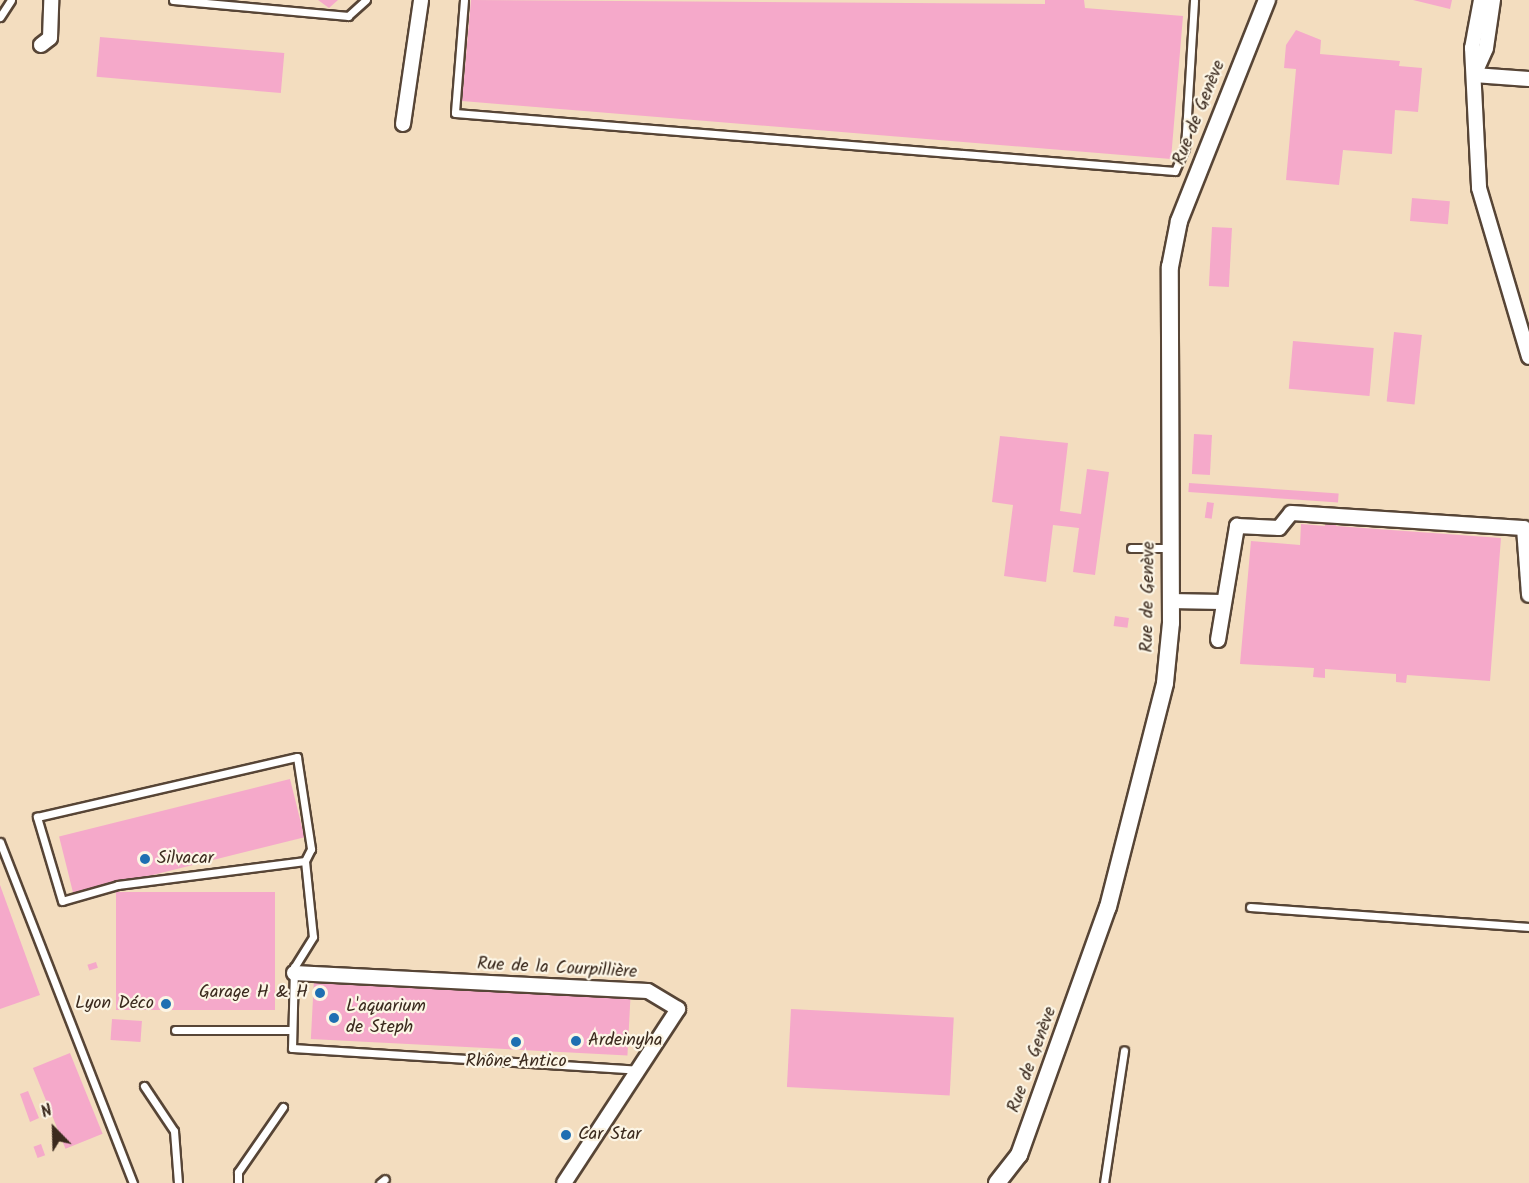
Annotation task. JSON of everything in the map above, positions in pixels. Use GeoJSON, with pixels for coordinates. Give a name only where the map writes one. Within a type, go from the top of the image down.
{"type":"FeatureCollection","features":[{"type":"Feature","properties":{"kind":"street"},"geometry":{"type":"LineString","coordinates":[[41,45],[50,38],[51,0]]}},
{"type":"Feature","properties":{"kind":"street"},"geometry":{"type":"LineString","coordinates":[[403,124],[421,0]]}},
{"type":"Feature","properties":{"kind":"street","name":"Rue de Genève"},"geometry":{"type":"LineString","coordinates":[[999,1183],[1019,1155],[1108,907],[1165,683],[1170,601],[1170,267],[1179,221],[1267,0]]}},
{"type":"Feature","properties":{"kind":"street"},"geometry":{"type":"LineString","coordinates":[[1481,0],[1472,48],[1478,177],[1529,357]]}},
{"type":"Feature","properties":{"kind":"street"},"geometry":{"type":"LineString","coordinates":[[1474,75],[1486,48],[1493,0]]}},
{"type":"Feature","properties":{"kind":"street"},"geometry":{"type":"LineString","coordinates":[[1474,75],[1529,79]]}},
{"type":"Feature","properties":{"kind":"street"},"geometry":{"type":"LineString","coordinates":[[1218,640],[1222,602],[1237,526],[1279,528],[1291,513],[1524,528],[1529,595]]}},
{"type":"Feature","properties":{"kind":"street"},"geometry":{"type":"LineString","coordinates":[[1170,601],[1222,602]]}},
{"type":"Feature","properties":{"kind":"street","name":"Rue de la Courpillière"},"geometry":{"type":"LineString","coordinates":[[294,973],[648,992],[678,1009],[564,1183]]}},
{"type":"Feature","properties":{"kind":"lane"},"geometry":{"type":"LineString","coordinates":[[0,17],[10,0]]}},
{"type":"Feature","properties":{"kind":"lane"},"geometry":{"type":"LineString","coordinates":[[173,0],[348,16],[366,0]]}},
{"type":"Feature","properties":{"kind":"lane"},"geometry":{"type":"LineString","coordinates":[[464,0],[455,113],[1175,171],[1185,148],[1194,0]]}},
{"type":"Feature","properties":{"kind":"lane"},"geometry":{"type":"LineString","coordinates":[[1131,548],[1169,548]]}},
{"type":"Feature","properties":{"kind":"lane"},"geometry":{"type":"LineString","coordinates":[[305,861],[118,885],[62,901],[37,817],[297,757],[311,849],[305,861],[313,937],[294,973],[292,1048],[638,1070]]}},
{"type":"Feature","properties":{"kind":"lane"},"geometry":{"type":"LineString","coordinates":[[0,842],[134,1183]]}},
{"type":"Feature","properties":{"kind":"lane"},"geometry":{"type":"LineString","coordinates":[[1250,907],[1529,927]]}},
{"type":"Feature","properties":{"kind":"lane"},"geometry":{"type":"LineString","coordinates":[[175,1030],[292,1030]]}},
{"type":"Feature","properties":{"kind":"lane"},"geometry":{"type":"LineString","coordinates":[[1104,1183],[1124,1051]]}},
{"type":"Feature","properties":{"kind":"lane"},"geometry":{"type":"LineString","coordinates":[[144,1086],[174,1131],[178,1183]]}},
{"type":"Feature","properties":{"kind":"lane"},"geometry":{"type":"LineString","coordinates":[[238,1183],[238,1172],[283,1107]]}},
{"type":"Feature","properties":{"kind":"building"},"geometry":{"type":"Polygon","coordinates":[[[318,0],[338,0],[329,8],[318,0]]]}},
{"type":"Feature","properties":{"kind":"building"},"geometry":{"type":"Polygon","coordinates":[[[471,0],[1045,4],[1045,0],[1084,0],[1085,8],[1183,16],[1171,159],[462,101],[471,0]]]}},
{"type":"Feature","properties":{"kind":"building"},"geometry":{"type":"Polygon","coordinates":[[[1413,0],[1452,0],[1450,9],[1413,0]]]}},
{"type":"Feature","properties":{"kind":"building"},"geometry":{"type":"Polygon","coordinates":[[[1296,30],[1321,40],[1320,54],[1400,61],[1399,66],[1422,68],[1418,112],[1395,110],[1392,154],[1343,150],[1339,185],[1286,180],[1296,69],[1284,68],[1286,45],[1296,30]]]}},
{"type":"Feature","properties":{"kind":"building"},"geometry":{"type":"Polygon","coordinates":[[[100,37],[284,53],[281,93],[97,77],[100,37]]]}},
{"type":"Feature","properties":{"kind":"building"},"geometry":{"type":"Polygon","coordinates":[[[1412,198],[1450,201],[1448,224],[1410,221],[1412,198]]]}},
{"type":"Feature","properties":{"kind":"building"},"geometry":{"type":"Polygon","coordinates":[[[1212,227],[1232,228],[1229,287],[1209,286],[1212,227]]]}},
{"type":"Feature","properties":{"kind":"building"},"geometry":{"type":"Polygon","coordinates":[[[1394,332],[1422,335],[1415,405],[1387,402],[1394,332]]]}},
{"type":"Feature","properties":{"kind":"building"},"geometry":{"type":"Polygon","coordinates":[[[1293,341],[1374,348],[1370,396],[1289,389],[1293,341]]]}},
{"type":"Feature","properties":{"kind":"building"},"geometry":{"type":"Polygon","coordinates":[[[1194,434],[1212,435],[1210,475],[1192,474],[1194,434]]]}},
{"type":"Feature","properties":{"kind":"building"},"geometry":{"type":"Polygon","coordinates":[[[1000,436],[1068,443],[1060,511],[1081,514],[1087,469],[1109,472],[1095,575],[1073,572],[1079,528],[1053,525],[1046,582],[1004,576],[1013,505],[992,502],[1000,436]]]}},
{"type":"Feature","properties":{"kind":"building"},"geometry":{"type":"Polygon","coordinates":[[[1189,483],[1339,493],[1338,502],[1188,492],[1189,483]]]}},
{"type":"Feature","properties":{"kind":"building"},"geometry":{"type":"Polygon","coordinates":[[[1207,502],[1214,503],[1212,519],[1205,518],[1207,502]]]}},
{"type":"Feature","properties":{"kind":"building"},"geometry":{"type":"Polygon","coordinates":[[[1325,519],[1337,520],[1336,526],[1501,538],[1490,681],[1407,675],[1406,683],[1396,682],[1396,674],[1325,669],[1325,678],[1313,677],[1314,668],[1240,664],[1251,541],[1300,545],[1301,524],[1325,526],[1325,519]]]}},
{"type":"Feature","properties":{"kind":"building"},"geometry":{"type":"Polygon","coordinates":[[[1115,616],[1129,618],[1127,628],[1114,626],[1115,616]]]}},
{"type":"Feature","properties":{"kind":"building"},"geometry":{"type":"Polygon","coordinates":[[[290,779],[305,837],[74,895],[59,837],[290,779]]]}},
{"type":"Feature","properties":{"kind":"building"},"geometry":{"type":"Polygon","coordinates":[[[0,885],[40,995],[0,1009],[0,885]]]}},
{"type":"Feature","properties":{"kind":"building"},"geometry":{"type":"Polygon","coordinates":[[[116,892],[275,892],[275,1010],[116,1010],[116,892]]]}},
{"type":"Feature","properties":{"kind":"building"},"geometry":{"type":"Polygon","coordinates":[[[96,962],[98,968],[89,970],[87,965],[96,962]]]}},
{"type":"Feature","properties":{"kind":"building"},"geometry":{"type":"Polygon","coordinates":[[[314,979],[631,996],[627,1056],[311,1039],[314,979]]]}},
{"type":"Feature","properties":{"kind":"building"},"geometry":{"type":"Polygon","coordinates":[[[791,1009],[954,1018],[950,1095],[787,1087],[791,1009]]]}},
{"type":"Feature","properties":{"kind":"building"},"geometry":{"type":"Polygon","coordinates":[[[112,1019],[142,1021],[140,1042],[111,1040],[112,1019]]]}},
{"type":"Feature","properties":{"kind":"building"},"geometry":{"type":"Polygon","coordinates":[[[70,1053],[103,1134],[66,1149],[33,1068],[70,1053]]]}},
{"type":"Feature","properties":{"kind":"building"},"geometry":{"type":"Polygon","coordinates":[[[28,1091],[39,1118],[30,1122],[20,1094],[28,1091]]]}},
{"type":"Feature","properties":{"kind":"building"},"geometry":{"type":"Polygon","coordinates":[[[41,1144],[45,1155],[38,1158],[33,1147],[41,1144]]]}},
{"type":"Feature","properties":{"kind":"place","name":"Silvacar"},"geometry":{"type":"Point","coordinates":[145,859]}},
{"type":"Feature","properties":{"kind":"place","name":"Garage H & H"},"geometry":{"type":"Point","coordinates":[320,993]}},
{"type":"Feature","properties":{"kind":"place","name":"Lyon Déco"},"geometry":{"type":"Point","coordinates":[166,1004]}},
{"type":"Feature","properties":{"kind":"place","name":"L'aquarium de Steph"},"geometry":{"type":"Point","coordinates":[334,1018]}},
{"type":"Feature","properties":{"kind":"place","name":"Ardeinyha"},"geometry":{"type":"Point","coordinates":[576,1041]}},
{"type":"Feature","properties":{"kind":"place","name":"Rhône Antico"},"geometry":{"type":"Point","coordinates":[516,1042]}},
{"type":"Feature","properties":{"kind":"place","name":"Car Star"},"geometry":{"type":"Point","coordinates":[566,1135]}}]}
